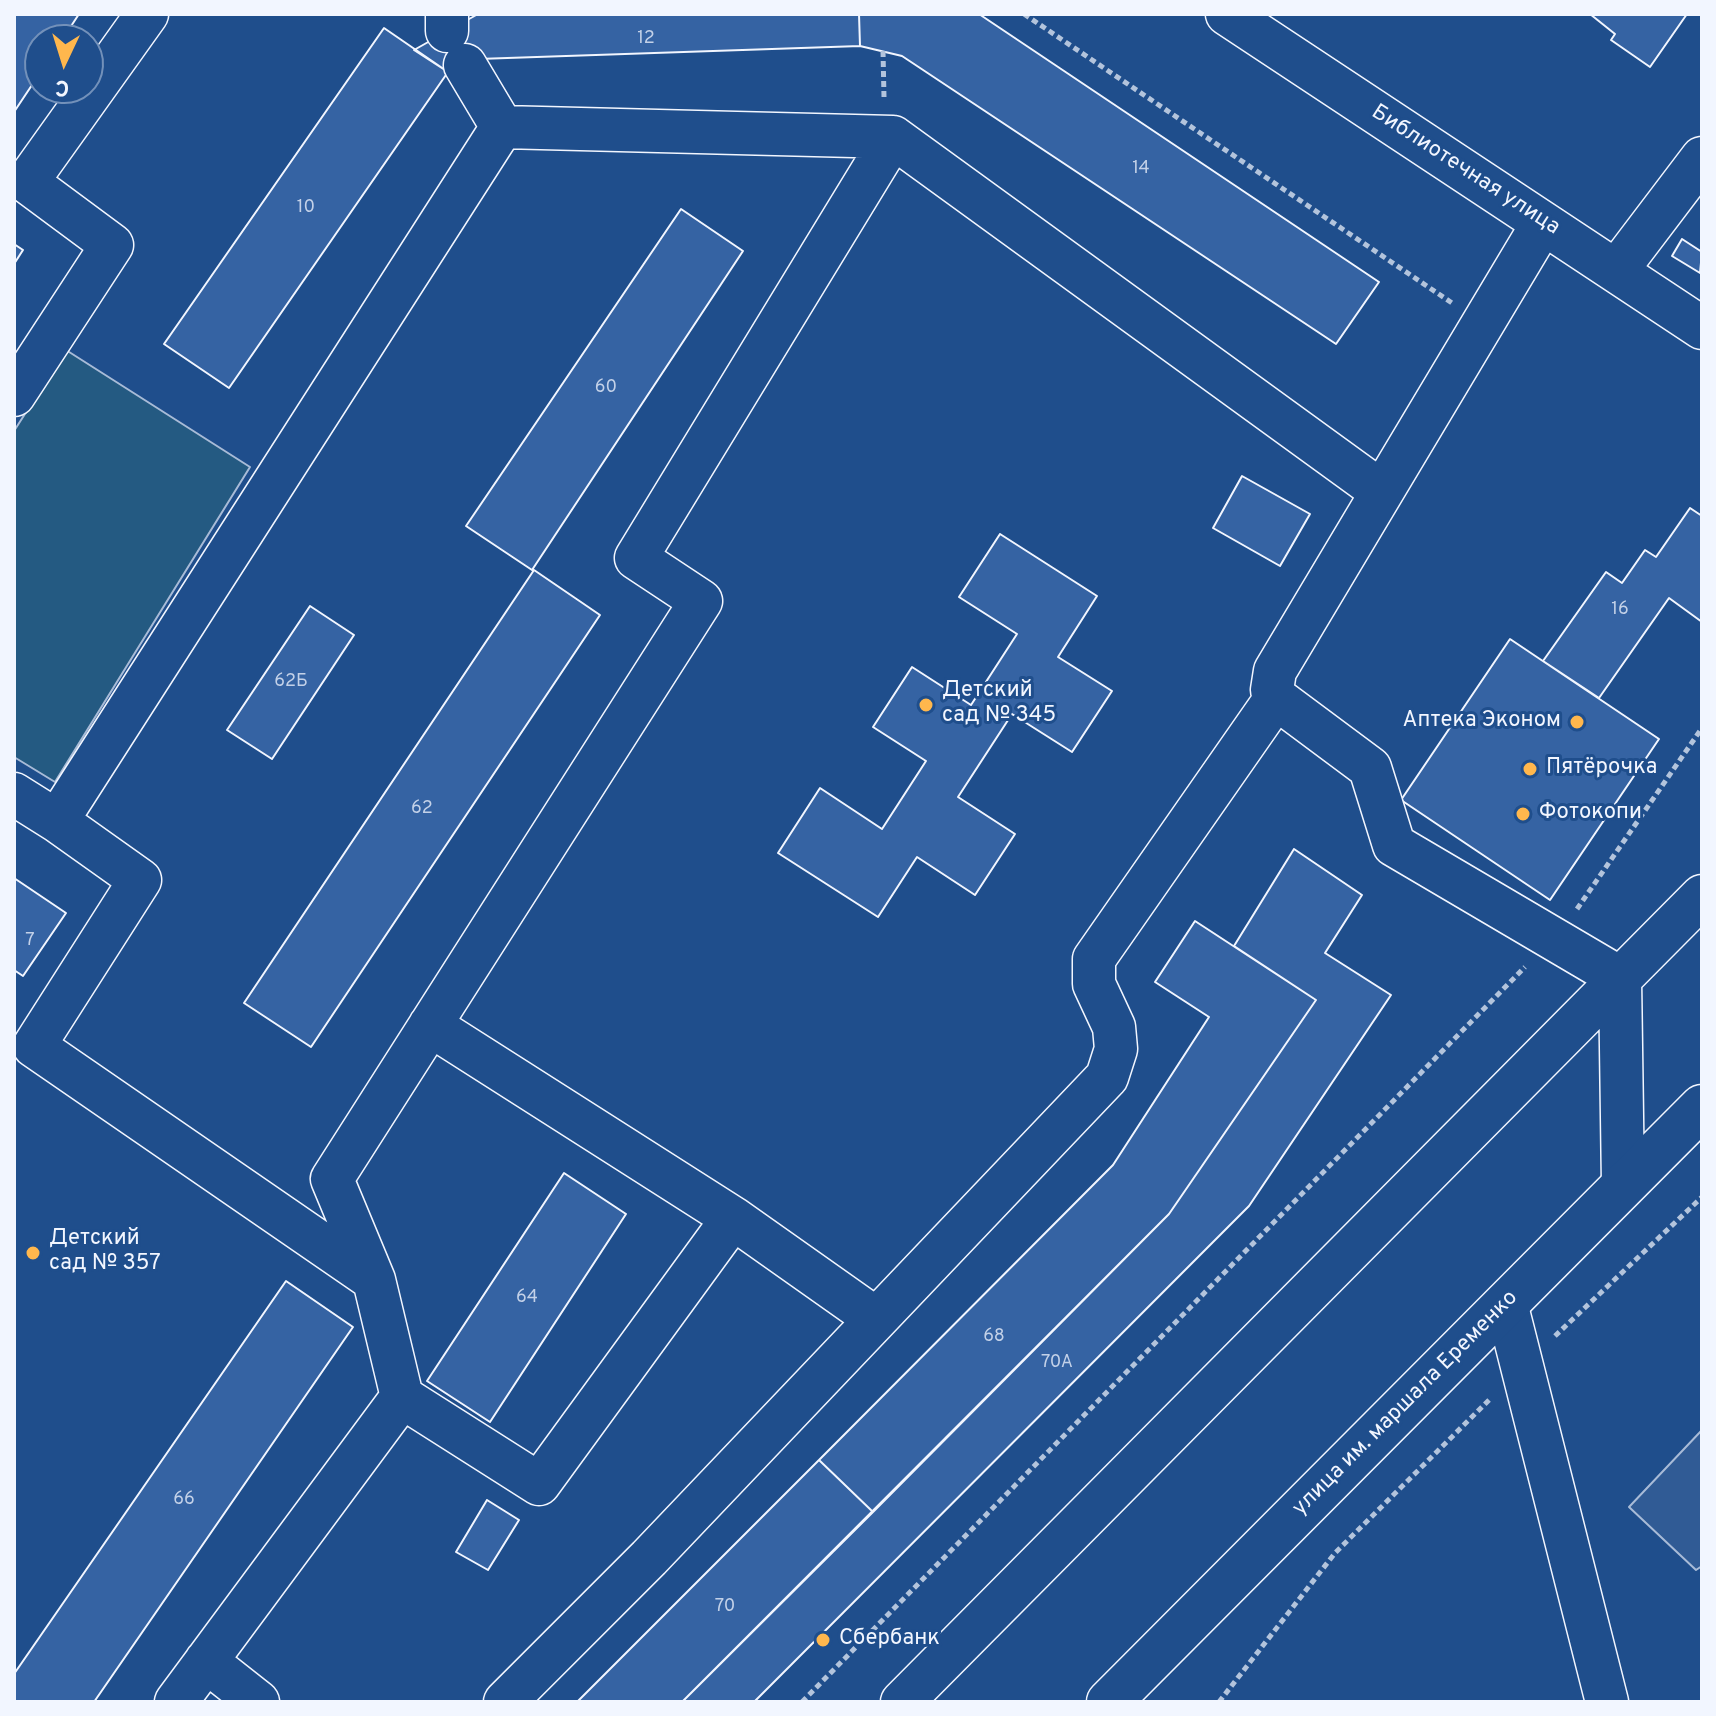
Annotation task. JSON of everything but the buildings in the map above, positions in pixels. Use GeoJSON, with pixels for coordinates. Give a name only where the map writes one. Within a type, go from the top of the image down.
{"type":"FeatureCollection","features":[{"type":"Feature","properties":{"kind":"highway","name":"улица им. маршала Еременко"},"geometry":{"type":"LineString","coordinates":[[1109,1702],[1702,1107]]}},
{"type":"Feature","properties":{"kind":"street"},"geometry":{"type":"LineString","coordinates":[[14,395],[112,245],[27,182],[147,14]]}},
{"type":"Feature","properties":{"kind":"street","name":"Библиотечная улица"},"geometry":{"type":"LineString","coordinates":[[1227,14],[1702,328]]}},
{"type":"Feature","properties":{"kind":"street"},"geometry":{"type":"LineString","coordinates":[[453,37],[502,127]]}},
{"type":"Feature","properties":{"kind":"street"},"geometry":{"type":"LineString","coordinates":[[502,127],[893,137],[1382,492]]}},
{"type":"Feature","properties":{"kind":"street"},"geometry":{"type":"LineString","coordinates":[[57,821],[502,127]]}},
{"type":"Feature","properties":{"kind":"street"},"geometry":{"type":"LineString","coordinates":[[733,1218],[539,1484],[402,1397],[374,1280],[332,1179],[701,601],[636,558],[893,137]]}},
{"type":"Feature","properties":{"kind":"street"},"geometry":{"type":"LineString","coordinates":[[1617,270],[1702,158]]}},
{"type":"Feature","properties":{"kind":"street"},"geometry":{"type":"LineString","coordinates":[[1543,223],[1271,682],[1276,698],[1370,768],[1394,845],[1620,978]]}},
{"type":"Feature","properties":{"kind":"street"},"geometry":{"type":"LineString","coordinates":[[505,1702],[649,1558],[1107,1077],[1116,1049],[1114,1027],[1094,984],[1094,959],[1276,698]]}},
{"type":"Feature","properties":{"kind":"street"},"geometry":{"type":"LineString","coordinates":[[14,794],[140,880],[34,1046],[374,1280]]}},
{"type":"Feature","properties":{"kind":"street"},"geometry":{"type":"LineString","coordinates":[[902,1702],[1702,896]]}},
{"type":"Feature","properties":{"kind":"street"},"geometry":{"type":"LineString","coordinates":[[1620,978],[1623,1186]]}},
{"type":"Feature","properties":{"kind":"street"},"geometry":{"type":"LineString","coordinates":[[430,1025],[733,1218],[876,1319]]}},
{"type":"Feature","properties":{"kind":"street"},"geometry":{"type":"LineString","coordinates":[[1506,1303],[1607,1702]]}},
{"type":"Feature","properties":{"kind":"street"},"geometry":{"type":"LineString","coordinates":[[176,1702],[402,1397]]}},
{"type":"Feature","properties":{"kind":"street"},"geometry":{"type":"LineString","coordinates":[[206,1661],[258,1702]]}},
{"type":"Feature","properties":{"kind":"path"},"geometry":{"type":"LineString","coordinates":[[1024,14],[1483,323]]}},
{"type":"Feature","properties":{"kind":"path"},"geometry":{"type":"LineString","coordinates":[[802,1702],[1553,939],[1586,899],[1702,728]]}},
{"type":"Feature","properties":{"kind":"path"},"geometry":{"type":"LineString","coordinates":[[1219,1702],[1335,1553],[1522,1367],[1702,1197]]}},
{"type":"Feature","properties":{"kind":"shaded area"},"geometry":{"type":"Polygon","coordinates":[[[66,350],[250,467],[55,782],[14,757],[14,431],[66,350]]]}},
{"type":"Feature","properties":{"kind":"shaded area"},"geometry":{"type":"Polygon","coordinates":[[[1702,1430],[1702,1566],[1696,1570],[1629,1507],[1702,1430]]]}},
{"type":"Feature","properties":{"kind":"place","name":"Детский сад № 345"},"geometry":{"type":"Point","coordinates":[926,705]}},
{"type":"Feature","properties":{"kind":"place","name":"Аптека Эконом"},"geometry":{"type":"Point","coordinates":[1577,722]}},
{"type":"Feature","properties":{"kind":"place","name":"Пятёрочка"},"geometry":{"type":"Point","coordinates":[1530,769]}},
{"type":"Feature","properties":{"kind":"place","name":"Фотокопи"},"geometry":{"type":"Point","coordinates":[1523,814]}},
{"type":"Feature","properties":{"kind":"place","name":"Детский сад № 357"},"geometry":{"type":"Point","coordinates":[33,1253]}},
{"type":"Feature","properties":{"kind":"place","name":"Сбербанк"},"geometry":{"type":"Point","coordinates":[823,1640]}}]}
